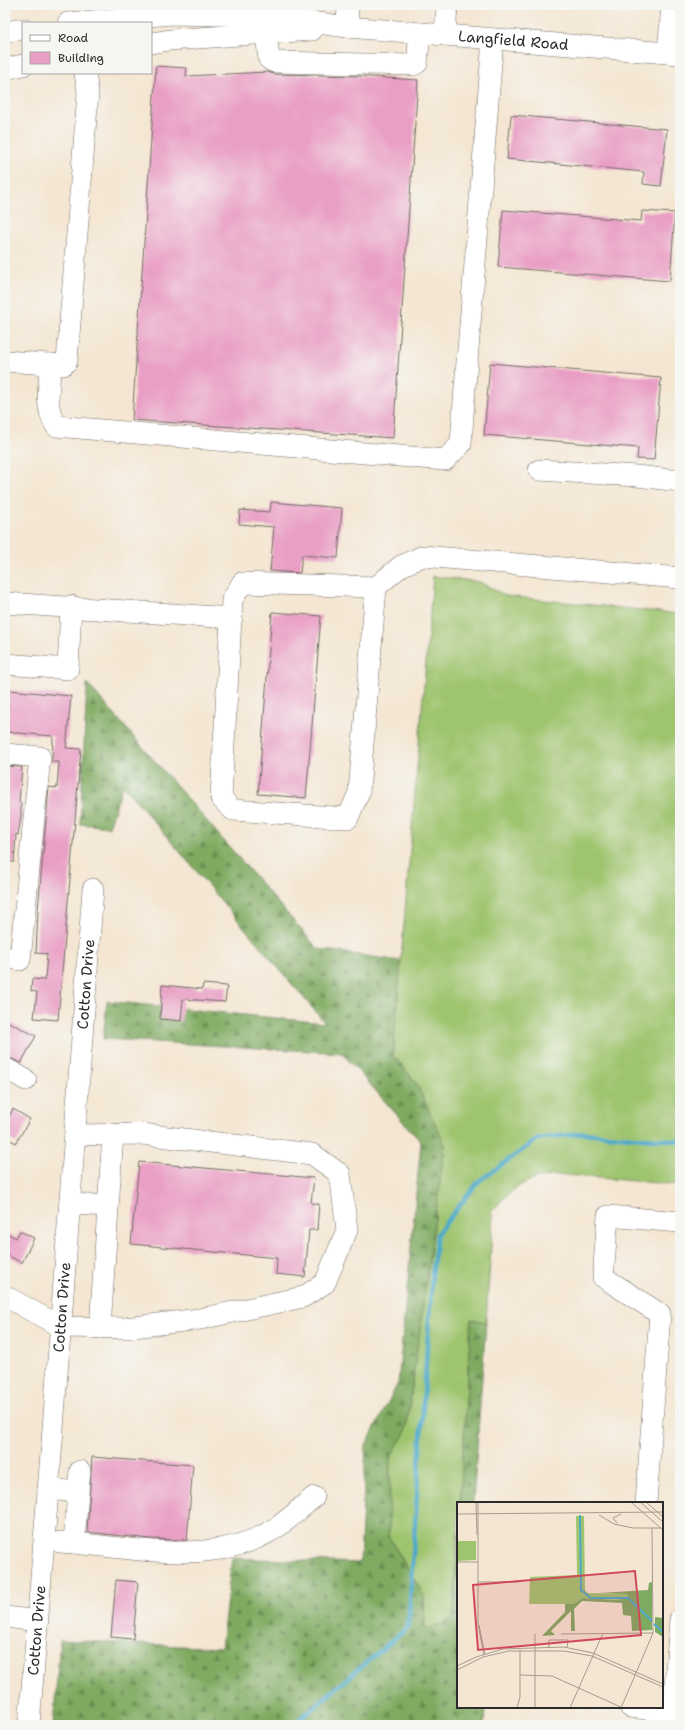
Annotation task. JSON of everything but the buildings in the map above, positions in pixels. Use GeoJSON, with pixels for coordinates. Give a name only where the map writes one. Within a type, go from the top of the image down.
{"type":"FeatureCollection","features":[{"type":"Feature","properties":{"kind":"street"},"geometry":{"type":"LineString","coordinates":[[66,5],[66,22]]}},
{"type":"Feature","properties":{"kind":"street"},"geometry":{"type":"LineString","coordinates":[[347,27],[348,5]]}},
{"type":"Feature","properties":{"kind":"street"},"geometry":{"type":"LineString","coordinates":[[445,35],[447,5]]}},
{"type":"Feature","properties":{"kind":"street"},"geometry":{"type":"LineString","coordinates":[[672,5],[674,54]]}},
{"type":"Feature","properties":{"kind":"street","name":"Langfield Road"},"geometry":{"type":"LineString","coordinates":[[69,22],[100,12],[267,16],[347,27],[674,54]]}},
{"type":"Feature","properties":{"kind":"street","name":"Langfield Road"},"geometry":{"type":"LineString","coordinates":[[152,43],[170,40],[347,27]]}},
{"type":"Feature","properties":{"kind":"street"},"geometry":{"type":"LineString","coordinates":[[5,32],[22,29]]}},
{"type":"Feature","properties":{"kind":"street"},"geometry":{"type":"LineString","coordinates":[[266,34],[269,59],[274,62],[412,65],[417,63],[420,33]]}},
{"type":"Feature","properties":{"kind":"street"},"geometry":{"type":"LineString","coordinates":[[51,364],[48,404],[50,417],[56,426],[446,460],[461,444],[463,431],[465,387],[493,39]]}},
{"type":"Feature","properties":{"kind":"street"},"geometry":{"type":"LineString","coordinates":[[5,69],[22,65]]}},
{"type":"Feature","properties":{"kind":"street"},"geometry":{"type":"LineString","coordinates":[[5,361],[63,365],[67,361],[88,93],[85,74]]}},
{"type":"Feature","properties":{"kind":"street"},"geometry":{"type":"LineString","coordinates":[[539,470],[638,476],[680,481]]}},
{"type":"Feature","properties":{"kind":"street"},"geometry":{"type":"LineString","coordinates":[[376,587],[359,792],[348,818],[233,810],[221,798],[232,600],[242,583],[376,587],[400,566],[424,556],[680,578]]}},
{"type":"Feature","properties":{"kind":"street"},"geometry":{"type":"LineString","coordinates":[[5,603],[72,606],[232,618]]}},
{"type":"Feature","properties":{"kind":"street"},"geometry":{"type":"LineString","coordinates":[[5,664],[68,669],[72,606]]}},
{"type":"Feature","properties":{"kind":"street"},"geometry":{"type":"LineString","coordinates":[[5,754],[40,757],[20,960],[5,957]]}},
{"type":"Feature","properties":{"kind":"street","name":"Cotton Drive"},"geometry":{"type":"LineString","coordinates":[[30,1725],[93,888]]}},
{"type":"Feature","properties":{"kind":"street"},"geometry":{"type":"LineString","coordinates":[[5,1068],[26,1080]]}},
{"type":"Feature","properties":{"kind":"street"},"geometry":{"type":"LineString","coordinates":[[5,1296],[61,1327],[125,1328],[200,1319],[303,1298],[325,1283],[347,1230],[340,1174],[312,1154],[142,1134],[75,1134]]}},
{"type":"Feature","properties":{"kind":"street"},"geometry":{"type":"LineString","coordinates":[[100,1328],[113,1134]]}},
{"type":"Feature","properties":{"kind":"street"},"geometry":{"type":"LineString","coordinates":[[70,1204],[108,1206]]}},
{"type":"Feature","properties":{"kind":"street"},"geometry":{"type":"LineString","coordinates":[[646,1502],[660,1314],[603,1277],[608,1216],[680,1222]]}},
{"type":"Feature","properties":{"kind":"street"},"geometry":{"type":"LineString","coordinates":[[48,1489],[79,1481],[74,1543]]}},
{"type":"Feature","properties":{"kind":"street"},"geometry":{"type":"LineString","coordinates":[[45,1540],[186,1553],[212,1552],[239,1545],[271,1531],[314,1497]]}},
{"type":"Feature","properties":{"kind":"street"},"geometry":{"type":"LineString","coordinates":[[5,1618],[38,1621]]}},
{"type":"Feature","properties":{"kind":"street"},"geometry":{"type":"LineString","coordinates":[[634,1708],[675,1717],[680,1619]]}},
{"type":"Feature","properties":{"kind":"green space"},"geometry":{"type":"Polygon","coordinates":[[[433,576],[480,582],[506,596],[680,614],[680,1185],[565,1175],[542,1177],[523,1184],[515,1189],[499,1203],[491,1213],[493,1216],[486,1322],[471,1319],[460,1502],[457,1502],[457,1549],[453,1619],[425,1631],[424,1596],[389,1537],[390,1458],[406,1431],[445,1145],[416,1083],[393,1055],[433,576]]]}},
{"type":"Feature","properties":{"kind":"green space"},"geometry":{"type":"Polygon","coordinates":[[[87,683],[318,949],[401,961],[393,1055],[416,1083],[445,1145],[406,1431],[390,1458],[389,1537],[424,1596],[425,1630],[453,1619],[457,1549],[457,1708],[485,1708],[484,1725],[53,1725],[60,1640],[221,1648],[232,1558],[360,1563],[366,1445],[398,1383],[421,1142],[342,1053],[103,1039],[107,1001],[325,1023],[123,785],[109,827],[80,824],[87,683]]]}},
{"type":"Feature","properties":{"kind":"green space"},"geometry":{"type":"Polygon","coordinates":[[[471,1319],[486,1322],[473,1502],[460,1502],[471,1319]]]}},
{"type":"Feature","properties":{"kind":"waterway"},"geometry":{"type":"LineString","coordinates":[[293,1725],[408,1627],[432,1275],[437,1234],[479,1181],[538,1139],[583,1133],[680,1141]]}}]}
